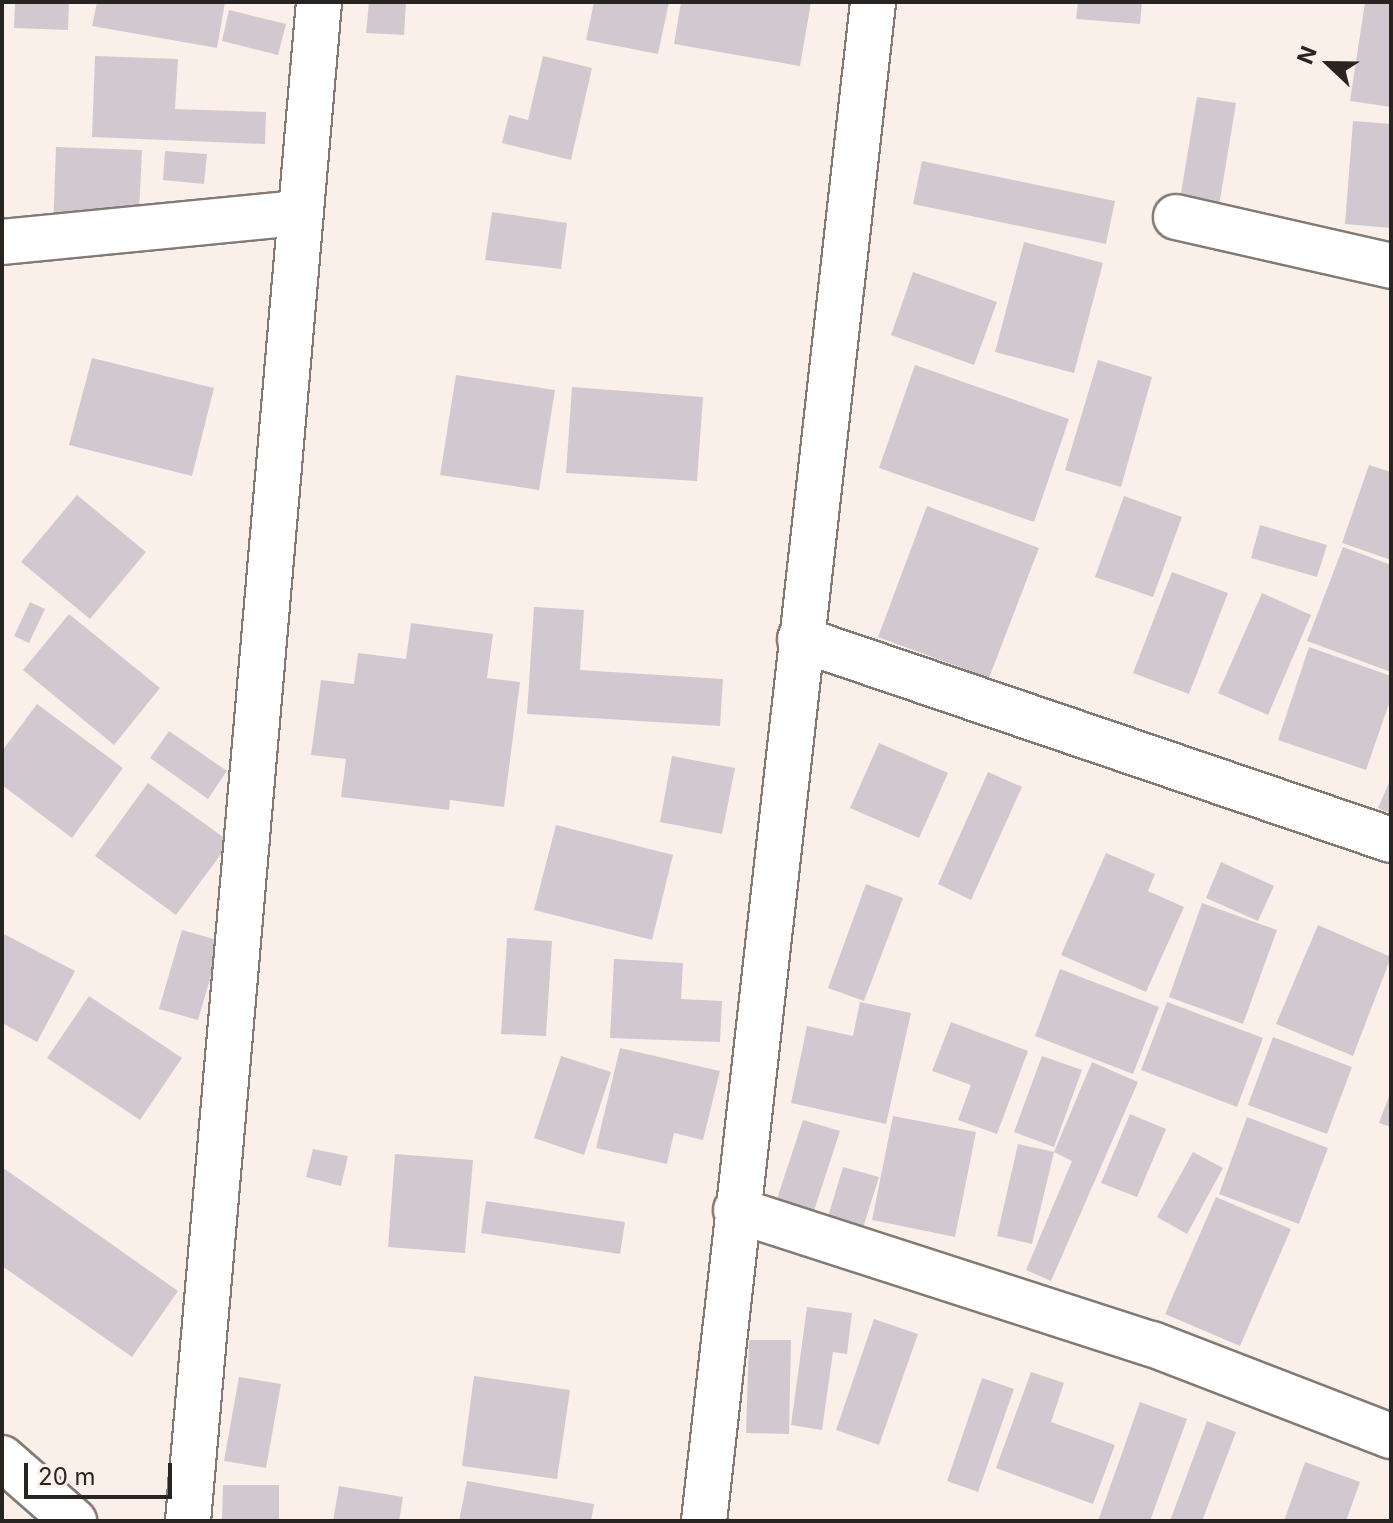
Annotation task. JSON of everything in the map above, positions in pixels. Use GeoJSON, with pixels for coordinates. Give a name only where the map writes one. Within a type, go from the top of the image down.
{"type":"FeatureCollection","features":[{"type":"Feature","properties":{"kind":"street"},"geometry":{"type":"LineString","coordinates":[[188,1521],[298,213],[319,2]]}},
{"type":"Feature","properties":{"kind":"street"},"geometry":{"type":"LineString","coordinates":[[704,1521],[736,1210],[873,2]]}},
{"type":"Feature","properties":{"kind":"street"},"geometry":{"type":"LineString","coordinates":[[2,242],[298,213]]}},
{"type":"Feature","properties":{"kind":"street"},"geometry":{"type":"LineString","coordinates":[[1176,217],[1391,266]]}},
{"type":"Feature","properties":{"kind":"street"},"geometry":{"type":"LineString","coordinates":[[800,639],[1391,840]]}},
{"type":"Feature","properties":{"kind":"street"},"geometry":{"type":"LineString","coordinates":[[736,1210],[1152,1344],[1391,1436]]}},
{"type":"Feature","properties":{"kind":"street"},"geometry":{"type":"LineString","coordinates":[[2,1458],[74,1521]]}},
{"type":"Feature","properties":{"kind":"building"},"geometry":{"type":"Polygon","coordinates":[[[15,2],[69,2],[68,30],[14,28],[15,2]]]}},
{"type":"Feature","properties":{"kind":"building"},"geometry":{"type":"Polygon","coordinates":[[[97,2],[225,2],[217,48],[92,26],[97,2]]]}},
{"type":"Feature","properties":{"kind":"building"},"geometry":{"type":"Polygon","coordinates":[[[369,2],[406,2],[404,35],[366,33],[369,2]]]}},
{"type":"Feature","properties":{"kind":"building"},"geometry":{"type":"Polygon","coordinates":[[[594,2],[669,2],[658,54],[586,40],[594,2]]]}},
{"type":"Feature","properties":{"kind":"building"},"geometry":{"type":"Polygon","coordinates":[[[681,2],[811,2],[800,66],[674,44],[681,2]]]}},
{"type":"Feature","properties":{"kind":"building"},"geometry":{"type":"Polygon","coordinates":[[[1078,2],[1142,2],[1140,24],[1076,19],[1078,2]]]}},
{"type":"Feature","properties":{"kind":"building"},"geometry":{"type":"Polygon","coordinates":[[[1365,2],[1391,4],[1391,107],[1350,101],[1365,2]]]}},
{"type":"Feature","properties":{"kind":"building"},"geometry":{"type":"Polygon","coordinates":[[[229,10],[286,24],[278,55],[222,41],[229,10]]]}},
{"type":"Feature","properties":{"kind":"building"},"geometry":{"type":"Polygon","coordinates":[[[95,56],[178,59],[175,109],[266,112],[265,144],[92,137],[95,56]]]}},
{"type":"Feature","properties":{"kind":"building"},"geometry":{"type":"Polygon","coordinates":[[[543,56],[592,68],[571,160],[502,143],[509,115],[528,120],[543,56]]]}},
{"type":"Feature","properties":{"kind":"building"},"geometry":{"type":"Polygon","coordinates":[[[1197,97],[1236,103],[1218,212],[1179,205],[1197,97]]]}},
{"type":"Feature","properties":{"kind":"building"},"geometry":{"type":"Polygon","coordinates":[[[1353,121],[1391,124],[1391,228],[1345,224],[1353,121]]]}},
{"type":"Feature","properties":{"kind":"building"},"geometry":{"type":"Polygon","coordinates":[[[56,147],[142,150],[138,234],[53,231],[56,147]]]}},
{"type":"Feature","properties":{"kind":"building"},"geometry":{"type":"Polygon","coordinates":[[[165,151],[207,154],[204,184],[163,180],[165,151]]]}},
{"type":"Feature","properties":{"kind":"building"},"geometry":{"type":"Polygon","coordinates":[[[922,161],[1115,201],[1106,244],[913,204],[922,161]]]}},
{"type":"Feature","properties":{"kind":"building"},"geometry":{"type":"Polygon","coordinates":[[[492,212],[567,223],[561,269],[485,260],[492,212]]]}},
{"type":"Feature","properties":{"kind":"building"},"geometry":{"type":"Polygon","coordinates":[[[1024,242],[1103,263],[1074,373],[995,352],[1024,242]]]}},
{"type":"Feature","properties":{"kind":"building"},"geometry":{"type":"Polygon","coordinates":[[[913,272],[997,302],[974,365],[891,335],[913,272]]]}},
{"type":"Feature","properties":{"kind":"building"},"geometry":{"type":"Polygon","coordinates":[[[92,358],[214,388],[192,476],[69,445],[92,358]]]}},
{"type":"Feature","properties":{"kind":"building"},"geometry":{"type":"Polygon","coordinates":[[[1098,360],[1152,377],[1121,487],[1065,470],[1098,360]]]}},
{"type":"Feature","properties":{"kind":"building"},"geometry":{"type":"Polygon","coordinates":[[[915,365],[1069,419],[1034,522],[879,468],[915,365]]]}},
{"type":"Feature","properties":{"kind":"building"},"geometry":{"type":"Polygon","coordinates":[[[456,375],[555,390],[539,490],[440,475],[456,375]]]}},
{"type":"Feature","properties":{"kind":"building"},"geometry":{"type":"Polygon","coordinates":[[[572,387],[703,397],[697,481],[566,473],[572,387]]]}},
{"type":"Feature","properties":{"kind":"building"},"geometry":{"type":"Polygon","coordinates":[[[1369,465],[1391,472],[1391,560],[1342,543],[1369,465]]]}},
{"type":"Feature","properties":{"kind":"building"},"geometry":{"type":"Polygon","coordinates":[[[77,495],[146,552],[90,619],[21,562],[77,495]]]}},
{"type":"Feature","properties":{"kind":"building"},"geometry":{"type":"Polygon","coordinates":[[[1124,496],[1182,517],[1153,597],[1095,577],[1124,496]]]}},
{"type":"Feature","properties":{"kind":"building"},"geometry":{"type":"Polygon","coordinates":[[[927,506],[1039,548],[989,678],[878,637],[927,506]]]}},
{"type":"Feature","properties":{"kind":"building"},"geometry":{"type":"Polygon","coordinates":[[[1260,525],[1327,545],[1317,577],[1251,558],[1260,525]]]}},
{"type":"Feature","properties":{"kind":"building"},"geometry":{"type":"Polygon","coordinates":[[[1343,547],[1391,565],[1391,672],[1307,641],[1343,547]]]}},
{"type":"Feature","properties":{"kind":"building"},"geometry":{"type":"Polygon","coordinates":[[[1172,572],[1228,593],[1189,694],[1133,673],[1172,572]]]}},
{"type":"Feature","properties":{"kind":"building"},"geometry":{"type":"Polygon","coordinates":[[[1262,593],[1311,615],[1268,715],[1218,693],[1262,593]]]}},
{"type":"Feature","properties":{"kind":"building"},"geometry":{"type":"Polygon","coordinates":[[[30,602],[45,609],[29,643],[14,636],[30,602]]]}},
{"type":"Feature","properties":{"kind":"building"},"geometry":{"type":"Polygon","coordinates":[[[534,607],[584,610],[580,670],[723,679],[720,726],[527,714],[534,607]]]}},
{"type":"Feature","properties":{"kind":"building"},"geometry":{"type":"Polygon","coordinates":[[[69,614],[160,688],[114,745],[23,670],[69,614]]]}},
{"type":"Feature","properties":{"kind":"building"},"geometry":{"type":"Polygon","coordinates":[[[411,623],[493,634],[487,678],[520,682],[504,807],[450,800],[449,810],[341,797],[346,759],[311,755],[321,680],[354,684],[358,653],[406,659],[411,623]]]}},
{"type":"Feature","properties":{"kind":"building"},"geometry":{"type":"Polygon","coordinates":[[[1309,647],[1391,676],[1391,698],[1366,770],[1278,740],[1309,647]]]}},
{"type":"Feature","properties":{"kind":"building"},"geometry":{"type":"Polygon","coordinates":[[[37,704],[123,768],[72,838],[2,785],[2,751],[37,704]]]}},
{"type":"Feature","properties":{"kind":"building"},"geometry":{"type":"Polygon","coordinates":[[[169,731],[227,771],[208,799],[150,758],[169,731]]]}},
{"type":"Feature","properties":{"kind":"building"},"geometry":{"type":"Polygon","coordinates":[[[879,743],[948,773],[919,838],[850,808],[879,743]]]}},
{"type":"Feature","properties":{"kind":"building"},"geometry":{"type":"Polygon","coordinates":[[[672,756],[735,768],[722,834],[660,822],[672,756]]]}},
{"type":"Feature","properties":{"kind":"building"},"geometry":{"type":"Polygon","coordinates":[[[988,772],[1022,787],[971,900],[938,884],[988,772]]]}},
{"type":"Feature","properties":{"kind":"building"},"geometry":{"type":"Polygon","coordinates":[[[1391,778],[1391,814],[1378,808],[1391,778]]]}},
{"type":"Feature","properties":{"kind":"building"},"geometry":{"type":"Polygon","coordinates":[[[148,783],[230,842],[176,915],[95,856],[148,783]]]}},
{"type":"Feature","properties":{"kind":"building"},"geometry":{"type":"Polygon","coordinates":[[[556,825],[673,855],[652,940],[534,910],[556,825]]]}},
{"type":"Feature","properties":{"kind":"building"},"geometry":{"type":"Polygon","coordinates":[[[1106,853],[1155,874],[1148,891],[1184,907],[1146,992],[1061,955],[1106,853]]]}},
{"type":"Feature","properties":{"kind":"building"},"geometry":{"type":"Polygon","coordinates":[[[1221,862],[1274,886],[1258,921],[1206,898],[1221,862]]]}},
{"type":"Feature","properties":{"kind":"building"},"geometry":{"type":"Polygon","coordinates":[[[866,884],[903,898],[864,1001],[828,988],[866,884]]]}},
{"type":"Feature","properties":{"kind":"building"},"geometry":{"type":"Polygon","coordinates":[[[1202,903],[1277,930],[1243,1024],[1169,997],[1202,903]]]}},
{"type":"Feature","properties":{"kind":"building"},"geometry":{"type":"Polygon","coordinates":[[[1318,925],[1391,957],[1353,1056],[1276,1024],[1318,925]]]}},
{"type":"Feature","properties":{"kind":"building"},"geometry":{"type":"Polygon","coordinates":[[[182,930],[221,941],[198,1020],[159,1009],[182,930]]]}},
{"type":"Feature","properties":{"kind":"building"},"geometry":{"type":"Polygon","coordinates":[[[2,933],[75,971],[37,1042],[2,1023],[2,933]]]}},
{"type":"Feature","properties":{"kind":"building"},"geometry":{"type":"Polygon","coordinates":[[[507,938],[552,941],[546,1036],[501,1034],[507,938]]]}},
{"type":"Feature","properties":{"kind":"building"},"geometry":{"type":"Polygon","coordinates":[[[614,959],[683,963],[681,999],[722,1001],[720,1042],[610,1038],[614,959]]]}},
{"type":"Feature","properties":{"kind":"building"},"geometry":{"type":"Polygon","coordinates":[[[1060,969],[1159,1007],[1133,1074],[1035,1036],[1060,969]]]}},
{"type":"Feature","properties":{"kind":"building"},"geometry":{"type":"Polygon","coordinates":[[[89,996],[182,1058],[140,1120],[47,1058],[89,996]]]}},
{"type":"Feature","properties":{"kind":"building"},"geometry":{"type":"Polygon","coordinates":[[[860,1002],[911,1013],[886,1124],[791,1103],[807,1026],[853,1036],[860,1002]]]}},
{"type":"Feature","properties":{"kind":"building"},"geometry":{"type":"Polygon","coordinates":[[[1167,1002],[1263,1038],[1237,1107],[1141,1070],[1167,1002]]]}},
{"type":"Feature","properties":{"kind":"building"},"geometry":{"type":"Polygon","coordinates":[[[951,1022],[1028,1051],[997,1134],[958,1120],[971,1085],[932,1071],[951,1022]]]}},
{"type":"Feature","properties":{"kind":"building"},"geometry":{"type":"Polygon","coordinates":[[[1273,1037],[1352,1067],[1327,1134],[1248,1105],[1273,1037]]]}},
{"type":"Feature","properties":{"kind":"building"},"geometry":{"type":"Polygon","coordinates":[[[620,1048],[720,1071],[703,1140],[674,1133],[667,1164],[596,1148],[620,1048]]]}},
{"type":"Feature","properties":{"kind":"building"},"geometry":{"type":"Polygon","coordinates":[[[561,1056],[611,1072],[584,1155],[534,1138],[561,1056]]]}},
{"type":"Feature","properties":{"kind":"building"},"geometry":{"type":"Polygon","coordinates":[[[1042,1056],[1082,1070],[1054,1147],[1014,1132],[1042,1056]]]}},
{"type":"Feature","properties":{"kind":"building"},"geometry":{"type":"Polygon","coordinates":[[[1092,1062],[1138,1082],[1051,1281],[1026,1270],[1072,1161],[1054,1152],[1092,1062]]]}},
{"type":"Feature","properties":{"kind":"building"},"geometry":{"type":"Polygon","coordinates":[[[1391,1091],[1391,1127],[1379,1123],[1391,1091]]]}},
{"type":"Feature","properties":{"kind":"building"},"geometry":{"type":"Polygon","coordinates":[[[1130,1114],[1166,1129],[1137,1197],[1101,1183],[1130,1114]]]}},
{"type":"Feature","properties":{"kind":"building"},"geometry":{"type":"Polygon","coordinates":[[[893,1116],[976,1132],[955,1237],[872,1220],[893,1116]]]}},
{"type":"Feature","properties":{"kind":"building"},"geometry":{"type":"Polygon","coordinates":[[[1247,1117],[1328,1148],[1299,1224],[1219,1194],[1247,1117]]]}},
{"type":"Feature","properties":{"kind":"building"},"geometry":{"type":"Polygon","coordinates":[[[803,1120],[840,1131],[811,1220],[774,1208],[803,1120]]]}},
{"type":"Feature","properties":{"kind":"building"},"geometry":{"type":"Polygon","coordinates":[[[1018,1144],[1054,1152],[1032,1244],[997,1236],[1018,1144]]]}},
{"type":"Feature","properties":{"kind":"building"},"geometry":{"type":"Polygon","coordinates":[[[313,1149],[348,1156],[341,1186],[306,1177],[313,1149]]]}},
{"type":"Feature","properties":{"kind":"building"},"geometry":{"type":"Polygon","coordinates":[[[1193,1152],[1223,1168],[1187,1234],[1157,1217],[1193,1152]]]}},
{"type":"Feature","properties":{"kind":"building"},"geometry":{"type":"Polygon","coordinates":[[[395,1154],[473,1160],[465,1253],[388,1247],[395,1154]]]}},
{"type":"Feature","properties":{"kind":"building"},"geometry":{"type":"Polygon","coordinates":[[[2,1167],[178,1291],[132,1357],[2,1266],[2,1167]]]}},
{"type":"Feature","properties":{"kind":"building"},"geometry":{"type":"Polygon","coordinates":[[[843,1167],[879,1177],[862,1231],[827,1220],[843,1167]]]}},
{"type":"Feature","properties":{"kind":"building"},"geometry":{"type":"Polygon","coordinates":[[[1216,1197],[1291,1229],[1240,1346],[1165,1314],[1216,1197]]]}},
{"type":"Feature","properties":{"kind":"building"},"geometry":{"type":"Polygon","coordinates":[[[486,1201],[625,1222],[620,1254],[481,1233],[486,1201]]]}},
{"type":"Feature","properties":{"kind":"building"},"geometry":{"type":"Polygon","coordinates":[[[807,1307],[852,1313],[847,1354],[833,1352],[822,1430],[791,1425],[807,1307]]]}},
{"type":"Feature","properties":{"kind":"building"},"geometry":{"type":"Polygon","coordinates":[[[874,1319],[918,1334],[879,1445],[836,1430],[874,1319]]]}},
{"type":"Feature","properties":{"kind":"building"},"geometry":{"type":"Polygon","coordinates":[[[749,1340],[791,1340],[789,1434],[746,1433],[749,1340]]]}},
{"type":"Feature","properties":{"kind":"building"},"geometry":{"type":"Polygon","coordinates":[[[1031,1372],[1064,1383],[1051,1422],[1115,1445],[1093,1504],[996,1468],[1031,1372]]]}},
{"type":"Feature","properties":{"kind":"building"},"geometry":{"type":"Polygon","coordinates":[[[474,1376],[570,1390],[557,1479],[462,1466],[474,1376]]]}},
{"type":"Feature","properties":{"kind":"building"},"geometry":{"type":"Polygon","coordinates":[[[239,1377],[281,1384],[266,1468],[224,1461],[239,1377]]]}},
{"type":"Feature","properties":{"kind":"building"},"geometry":{"type":"Polygon","coordinates":[[[982,1378],[1014,1389],[978,1492],[947,1481],[982,1378]]]}},
{"type":"Feature","properties":{"kind":"building"},"geometry":{"type":"Polygon","coordinates":[[[1140,1402],[1187,1419],[1150,1521],[1098,1521],[1140,1402]]]}},
{"type":"Feature","properties":{"kind":"building"},"geometry":{"type":"Polygon","coordinates":[[[1207,1421],[1236,1432],[1202,1521],[1170,1521],[1207,1421]]]}},
{"type":"Feature","properties":{"kind":"building"},"geometry":{"type":"Polygon","coordinates":[[[1305,1462],[1360,1482],[1346,1521],[1284,1521],[1305,1462]]]}},
{"type":"Feature","properties":{"kind":"building"},"geometry":{"type":"Polygon","coordinates":[[[467,1481],[594,1504],[591,1521],[459,1521],[467,1481]]]}},
{"type":"Feature","properties":{"kind":"building"},"geometry":{"type":"Polygon","coordinates":[[[223,1485],[279,1485],[279,1521],[222,1521],[223,1485]]]}},
{"type":"Feature","properties":{"kind":"building"},"geometry":{"type":"Polygon","coordinates":[[[339,1486],[403,1497],[399,1521],[333,1521],[339,1486]]]}}]}
